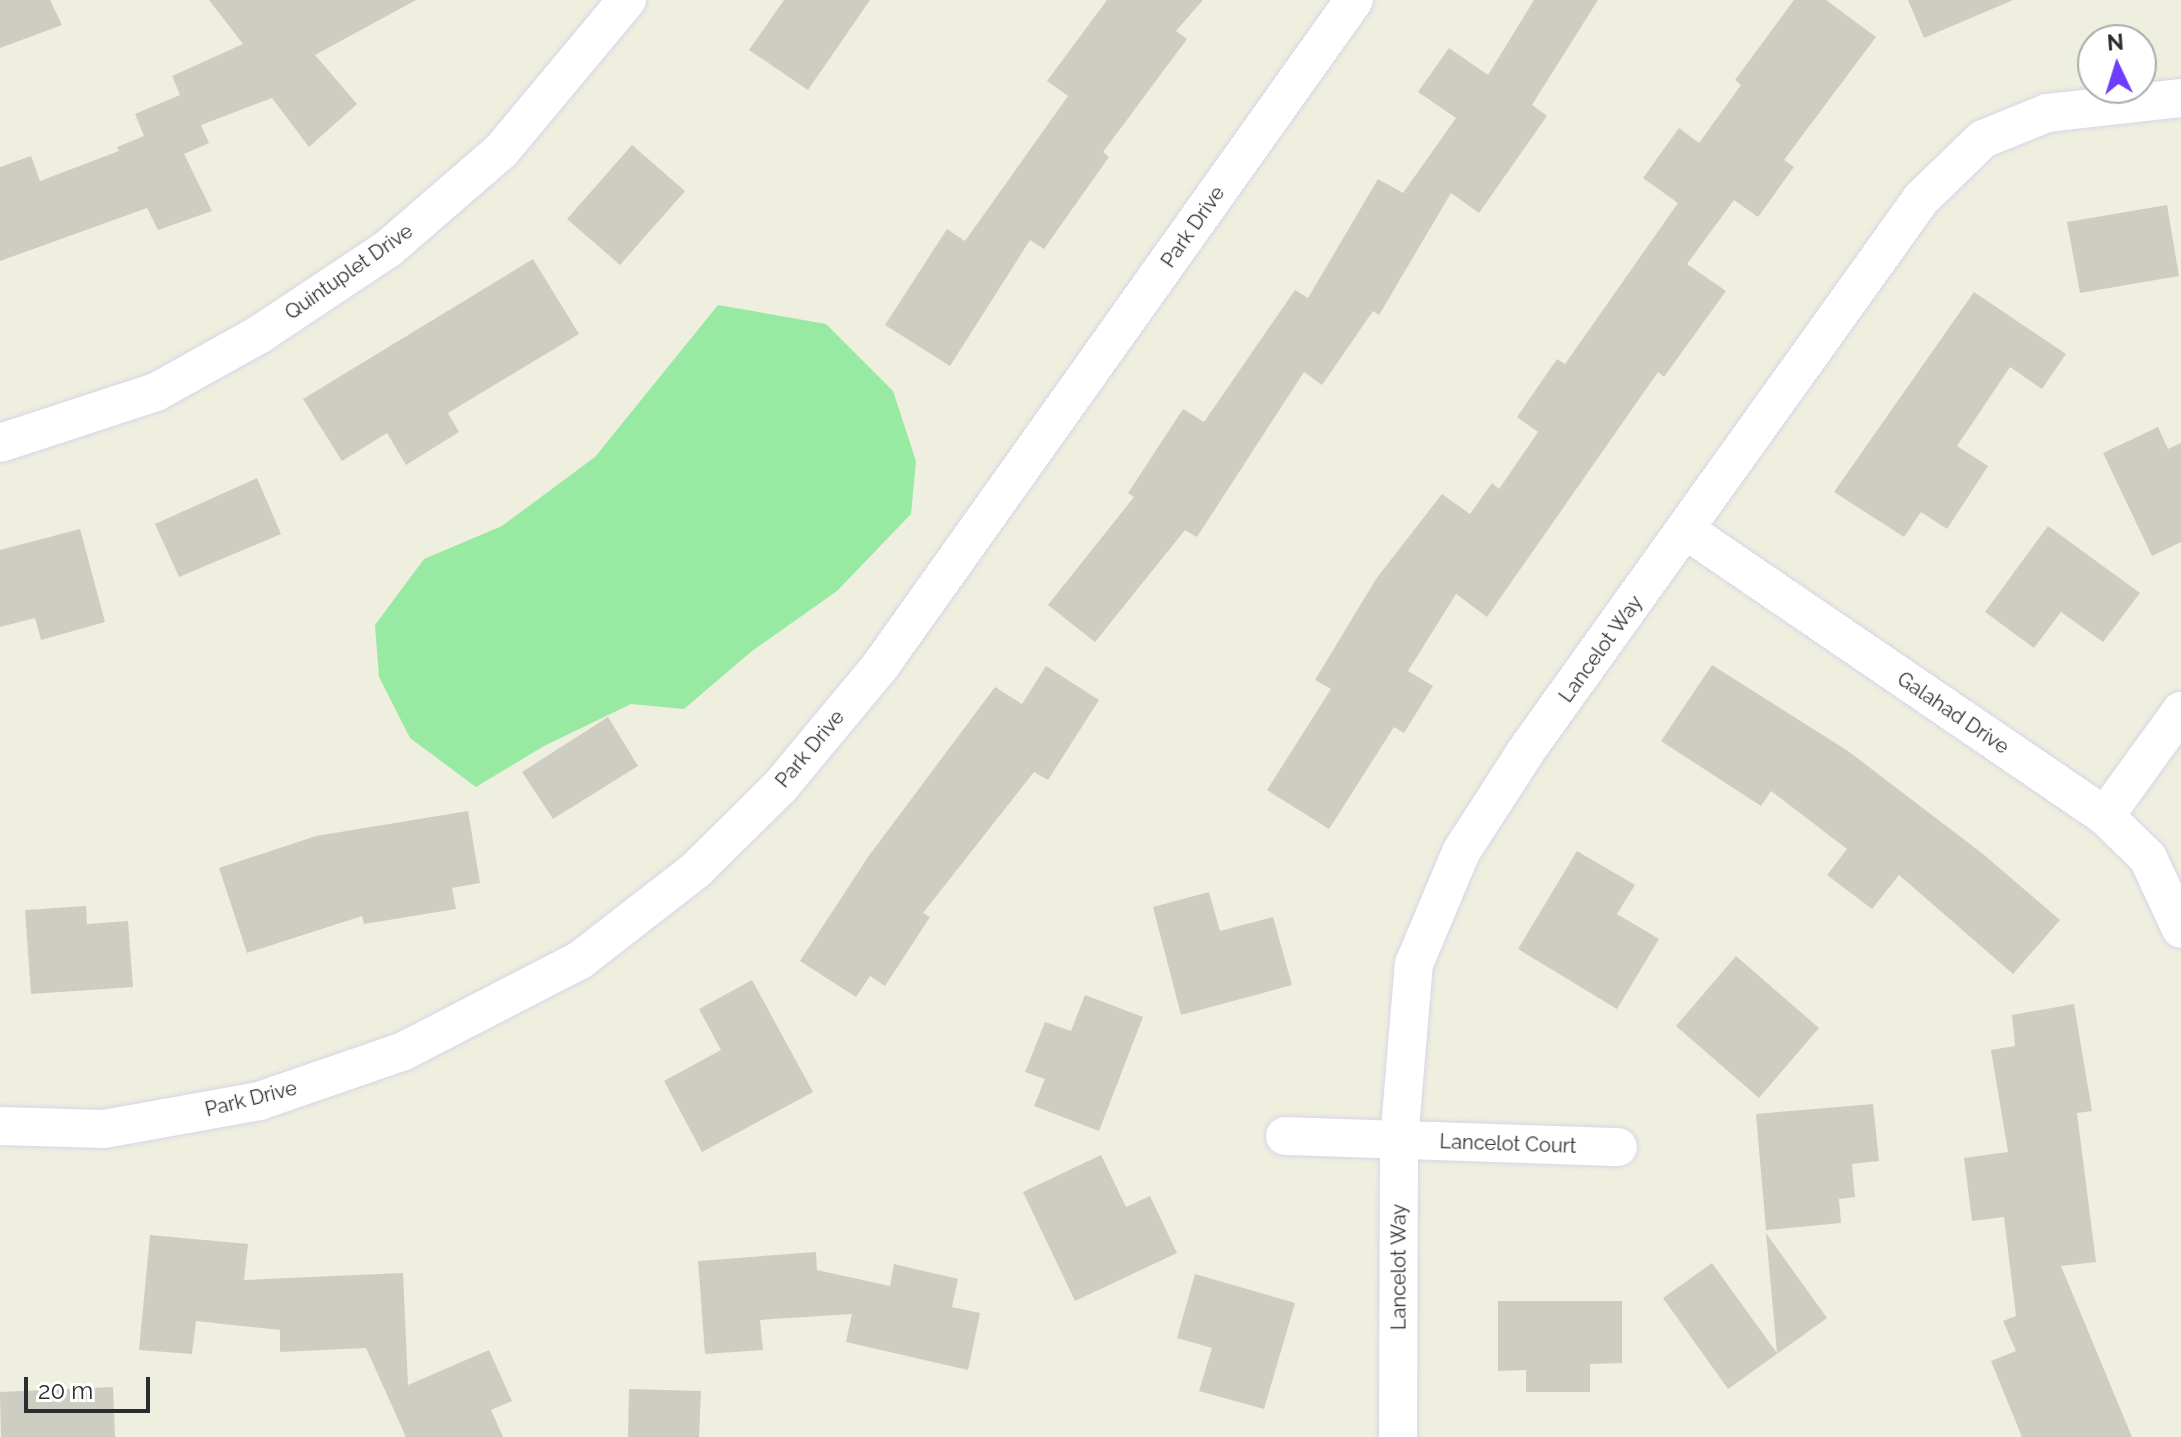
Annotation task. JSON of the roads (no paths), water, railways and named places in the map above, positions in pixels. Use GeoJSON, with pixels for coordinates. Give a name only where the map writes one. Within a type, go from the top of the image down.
{"type":"FeatureCollection","features":[{"type":"Feature","properties":{"kind":"street","name":"Quintuplet Drive"},"geometry":{"type":"LineString","coordinates":[[0,443],[156,392],[260,334],[389,248],[501,151],[627,0]]}},
{"type":"Feature","properties":{"kind":"street","name":"Park Drive"},"geometry":{"type":"LineString","coordinates":[[0,1126],[104,1129],[212,1110],[259,1101],[404,1051],[580,960],[696,870],[779,788],[881,665],[1354,0]]}},
{"type":"Feature","properties":{"kind":"street","name":"Lancelot Way"},"geometry":{"type":"LineString","coordinates":[[1398,1437],[1399,1141],[1414,964],[1461,852],[1526,751],[1687,531],[1921,199],[1983,139],[2047,113],[2181,98]]}},
{"type":"Feature","properties":{"kind":"street","name":"Galahad Drive"},"geometry":{"type":"LineString","coordinates":[[1687,531],[2105,816],[2148,858],[2181,929]]}},
{"type":"Feature","properties":{"kind":"street"},"geometry":{"type":"LineString","coordinates":[[2105,816],[2181,711]]}},
{"type":"Feature","properties":{"kind":"street","name":"Lancelot Court"},"geometry":{"type":"LineString","coordinates":[[1285,1136],[1618,1147]]}}]}
